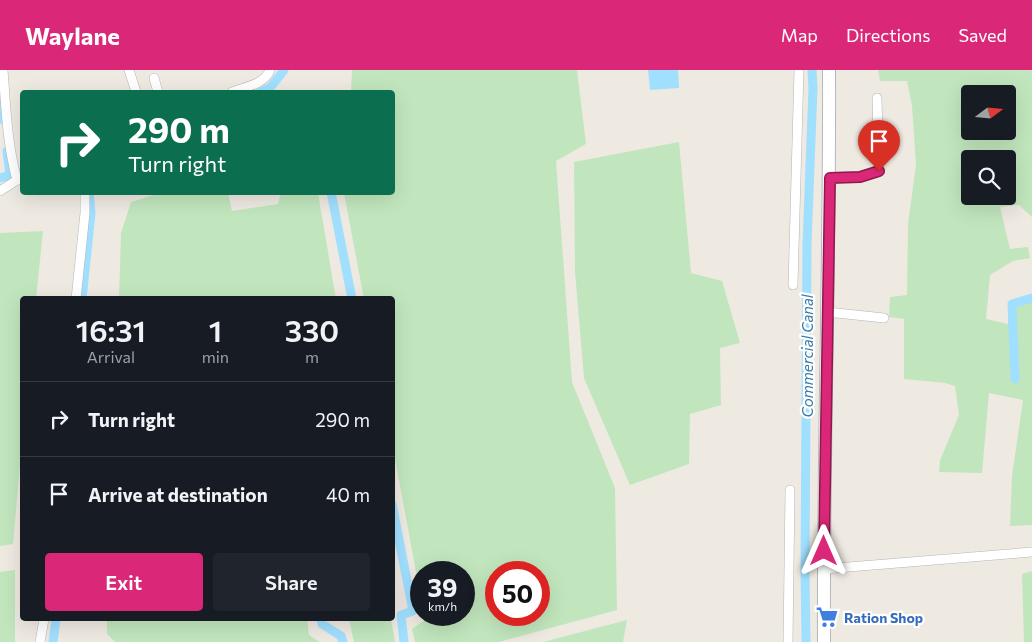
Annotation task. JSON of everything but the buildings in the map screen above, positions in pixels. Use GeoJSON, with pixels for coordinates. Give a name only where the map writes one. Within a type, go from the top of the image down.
{"type":"FeatureCollection","features":[{"type":"Feature","properties":{"kind":"main road"},"geometry":{"type":"LineString","coordinates":[[824,642],[830,178],[829,70]]}},
{"type":"Feature","properties":{"kind":"street"},"geometry":{"type":"LineString","coordinates":[[0,191],[19,179],[13,165],[8,138],[3,70]]}},
{"type":"Feature","properties":{"kind":"street"},"geometry":{"type":"LineString","coordinates":[[129,70],[135,90]]}},
{"type":"Feature","properties":{"kind":"street"},"geometry":{"type":"LineString","coordinates":[[237,90],[261,81],[267,77],[270,70]]}},
{"type":"Feature","properties":{"kind":"street"},"geometry":{"type":"LineString","coordinates":[[793,285],[799,70]]}},
{"type":"Feature","properties":{"kind":"street"},"geometry":{"type":"LineString","coordinates":[[154,78],[157,90]]}},
{"type":"Feature","properties":{"kind":"street"},"geometry":{"type":"LineString","coordinates":[[830,178],[860,177],[879,171],[877,98]]}},
{"type":"Feature","properties":{"kind":"street"},"geometry":{"type":"LineString","coordinates":[[13,165],[20,162]]}},
{"type":"Feature","properties":{"kind":"street"},"geometry":{"type":"LineString","coordinates":[[76,296],[85,195]]}},
{"type":"Feature","properties":{"kind":"street"},"geometry":{"type":"LineString","coordinates":[[827,312],[884,318]]}},
{"type":"Feature","properties":{"kind":"street"},"geometry":{"type":"LineString","coordinates":[[788,642],[790,490]]}},
{"type":"Feature","properties":{"kind":"street"},"geometry":{"type":"LineString","coordinates":[[824,569],[1032,552]]}},
{"type":"Feature","properties":{"kind":"street"},"geometry":{"type":"LineString","coordinates":[[40,642],[44,621]]}},
{"type":"Feature","properties":{"kind":"green space"},"geometry":{"type":"Polygon","coordinates":[[[352,70],[577,70],[586,144],[556,161],[572,382],[615,488],[617,610],[499,642],[415,642],[412,629],[416,626],[475,626],[475,561],[414,561],[395,459],[395,296],[363,296],[344,195],[395,195],[395,90],[351,90],[352,70]]]}},
{"type":"Feature","properties":{"kind":"green space"},"geometry":{"type":"Polygon","coordinates":[[[878,70],[1032,70],[1032,217],[1019,205],[1000,207],[1010,249],[1028,247],[1030,258],[1013,261],[990,275],[986,319],[1008,324],[1008,304],[1032,300],[1032,525],[1010,526],[1012,476],[1023,400],[989,393],[982,473],[939,472],[940,460],[959,415],[955,386],[945,383],[904,379],[904,319],[889,317],[890,297],[907,295],[908,224],[916,165],[912,106],[907,81],[880,81],[878,70]]]}},
{"type":"Feature","properties":{"kind":"green space"},"geometry":{"type":"Polygon","coordinates":[[[679,142],[691,273],[722,281],[740,343],[720,348],[721,405],[690,414],[689,464],[630,485],[584,378],[575,272],[574,162],[679,142]]]}},
{"type":"Feature","properties":{"kind":"green space"},"geometry":{"type":"Polygon","coordinates":[[[154,195],[228,195],[232,211],[278,204],[280,195],[318,195],[335,296],[119,296],[121,233],[131,202],[154,195]]]}},
{"type":"Feature","properties":{"kind":"green space"},"geometry":{"type":"Polygon","coordinates":[[[43,231],[36,296],[20,296],[20,465],[13,544],[0,546],[0,233],[43,231]]]}},
{"type":"Feature","properties":{"kind":"green space"},"geometry":{"type":"Polygon","coordinates":[[[15,570],[15,642],[0,642],[0,572],[15,570]]]}},
{"type":"Feature","properties":{"kind":"green space"},"geometry":{"type":"Polygon","coordinates":[[[1032,571],[1032,642],[1024,642],[1022,574],[1032,571]]]}},
{"type":"Feature","properties":{"kind":"green space"},"geometry":{"type":"Polygon","coordinates":[[[627,620],[623,642],[543,642],[627,620]]]}},
{"type":"Feature","properties":{"kind":"green space"},"geometry":{"type":"Polygon","coordinates":[[[107,621],[307,621],[309,635],[320,642],[115,642],[107,634],[107,621]]]}},
{"type":"Feature","properties":{"kind":"green space"},"geometry":{"type":"Polygon","coordinates":[[[349,621],[391,621],[395,642],[354,642],[349,621]]]}},
{"type":"Feature","properties":{"kind":"water"},"geometry":{"type":"Polygon","coordinates":[[[648,70],[678,70],[679,88],[650,90],[648,70]]]}},
{"type":"Feature","properties":{"kind":"waterway"},"geometry":{"type":"LineString","coordinates":[[265,90],[270,88],[284,70]]}},
{"type":"Feature","properties":{"kind":"waterway","name":"Commercial Canal"},"geometry":{"type":"LineString","coordinates":[[806,642],[807,243],[813,89],[812,70]]}},
{"type":"Feature","properties":{"kind":"waterway"},"geometry":{"type":"LineString","coordinates":[[0,98],[3,120]]}},
{"type":"Feature","properties":{"kind":"waterway"},"geometry":{"type":"LineString","coordinates":[[7,151],[10,175]]}},
{"type":"Feature","properties":{"kind":"waterway"},"geometry":{"type":"LineString","coordinates":[[0,178],[20,173]]}},
{"type":"Feature","properties":{"kind":"waterway"},"geometry":{"type":"LineString","coordinates":[[82,296],[91,213],[89,195]]}},
{"type":"Feature","properties":{"kind":"waterway"},"geometry":{"type":"LineString","coordinates":[[332,195],[351,296]]}},
{"type":"Feature","properties":{"kind":"waterway"},"geometry":{"type":"LineString","coordinates":[[1015,379],[1012,304],[1032,298]]}},
{"type":"Feature","properties":{"kind":"waterway"},"geometry":{"type":"LineString","coordinates":[[395,519],[413,611],[401,615],[404,642]]}},
{"type":"Feature","properties":{"kind":"waterway"},"geometry":{"type":"LineString","coordinates":[[53,642],[56,621]]}},
{"type":"Feature","properties":{"kind":"waterway"},"geometry":{"type":"LineString","coordinates":[[321,621],[322,624],[341,636],[343,642]]}},
{"type":"Feature","properties":{"kind":"place","name":"Ration Shop"},"geometry":{"type":"Point","coordinates":[827,617]}},
{"type":"Feature","properties":{"kind":"route"},"geometry":{"type":"LineString","coordinates":[[824,551],[830,178],[860,177],[879,171]]}}]}
